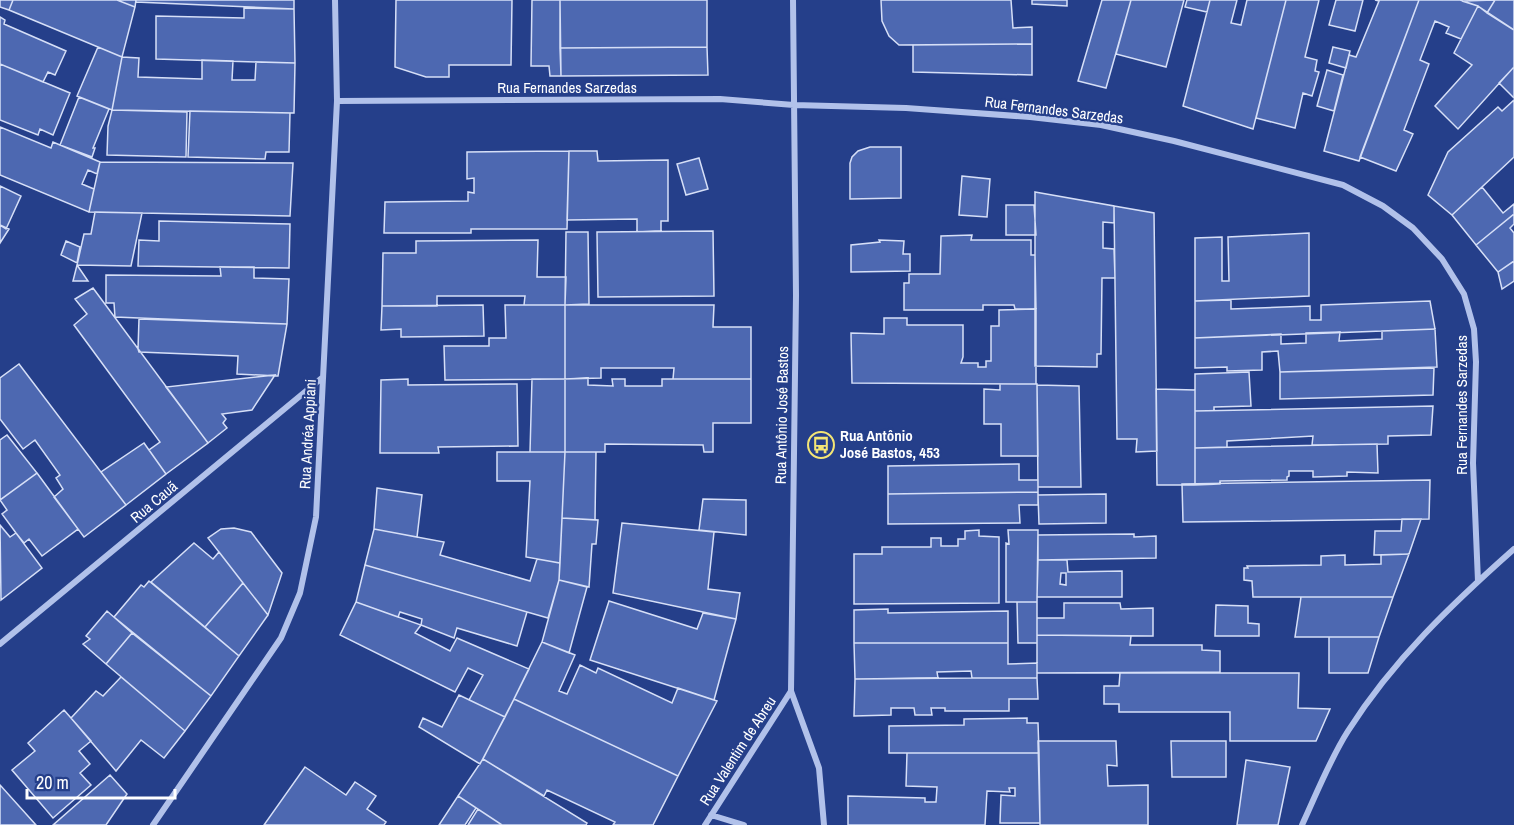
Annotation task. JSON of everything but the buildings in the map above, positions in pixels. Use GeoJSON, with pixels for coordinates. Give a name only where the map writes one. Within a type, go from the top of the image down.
{"type":"FeatureCollection","features":[{"type":"Feature","properties":{"kind":"street","name":"Rua Andréa Appiani"},"geometry":{"type":"LineString","coordinates":[[153,825],[281,638],[300,593],[316,517],[337,101],[335,0]]}},
{"type":"Feature","properties":{"kind":"street","name":"Rua Antônio José Bastos"},"geometry":{"type":"LineString","coordinates":[[793,0],[796,295],[791,691],[819,768],[824,825]]}},
{"type":"Feature","properties":{"kind":"street","name":"Rua Fernandes Sarzedas"},"geometry":{"type":"LineString","coordinates":[[337,101],[720,99],[1030,117],[1101,125],[1174,141],[1344,185],[1383,206],[1413,228],[1442,259],[1464,294],[1474,328],[1476,362],[1473,463],[1478,580]]}},
{"type":"Feature","properties":{"kind":"street","name":"Rua Cauã"},"geometry":{"type":"LineString","coordinates":[[0,644],[323,377]]}},
{"type":"Feature","properties":{"kind":"street"},"geometry":{"type":"LineString","coordinates":[[1302,825],[1346,733],[1382,681],[1423,633],[1514,549]]}},
{"type":"Feature","properties":{"kind":"street","name":"Rua Valentim de Abreu"},"geometry":{"type":"LineString","coordinates":[[705,825],[791,691]]}},
{"type":"Feature","properties":{"kind":"street"},"geometry":{"type":"LineString","coordinates":[[711,815],[744,825]]}},
{"type":"Feature","properties":{"kind":"place","name":"Rua Antônio José Bastos, 453"},"geometry":{"type":"Point","coordinates":[821,445]}}]}
